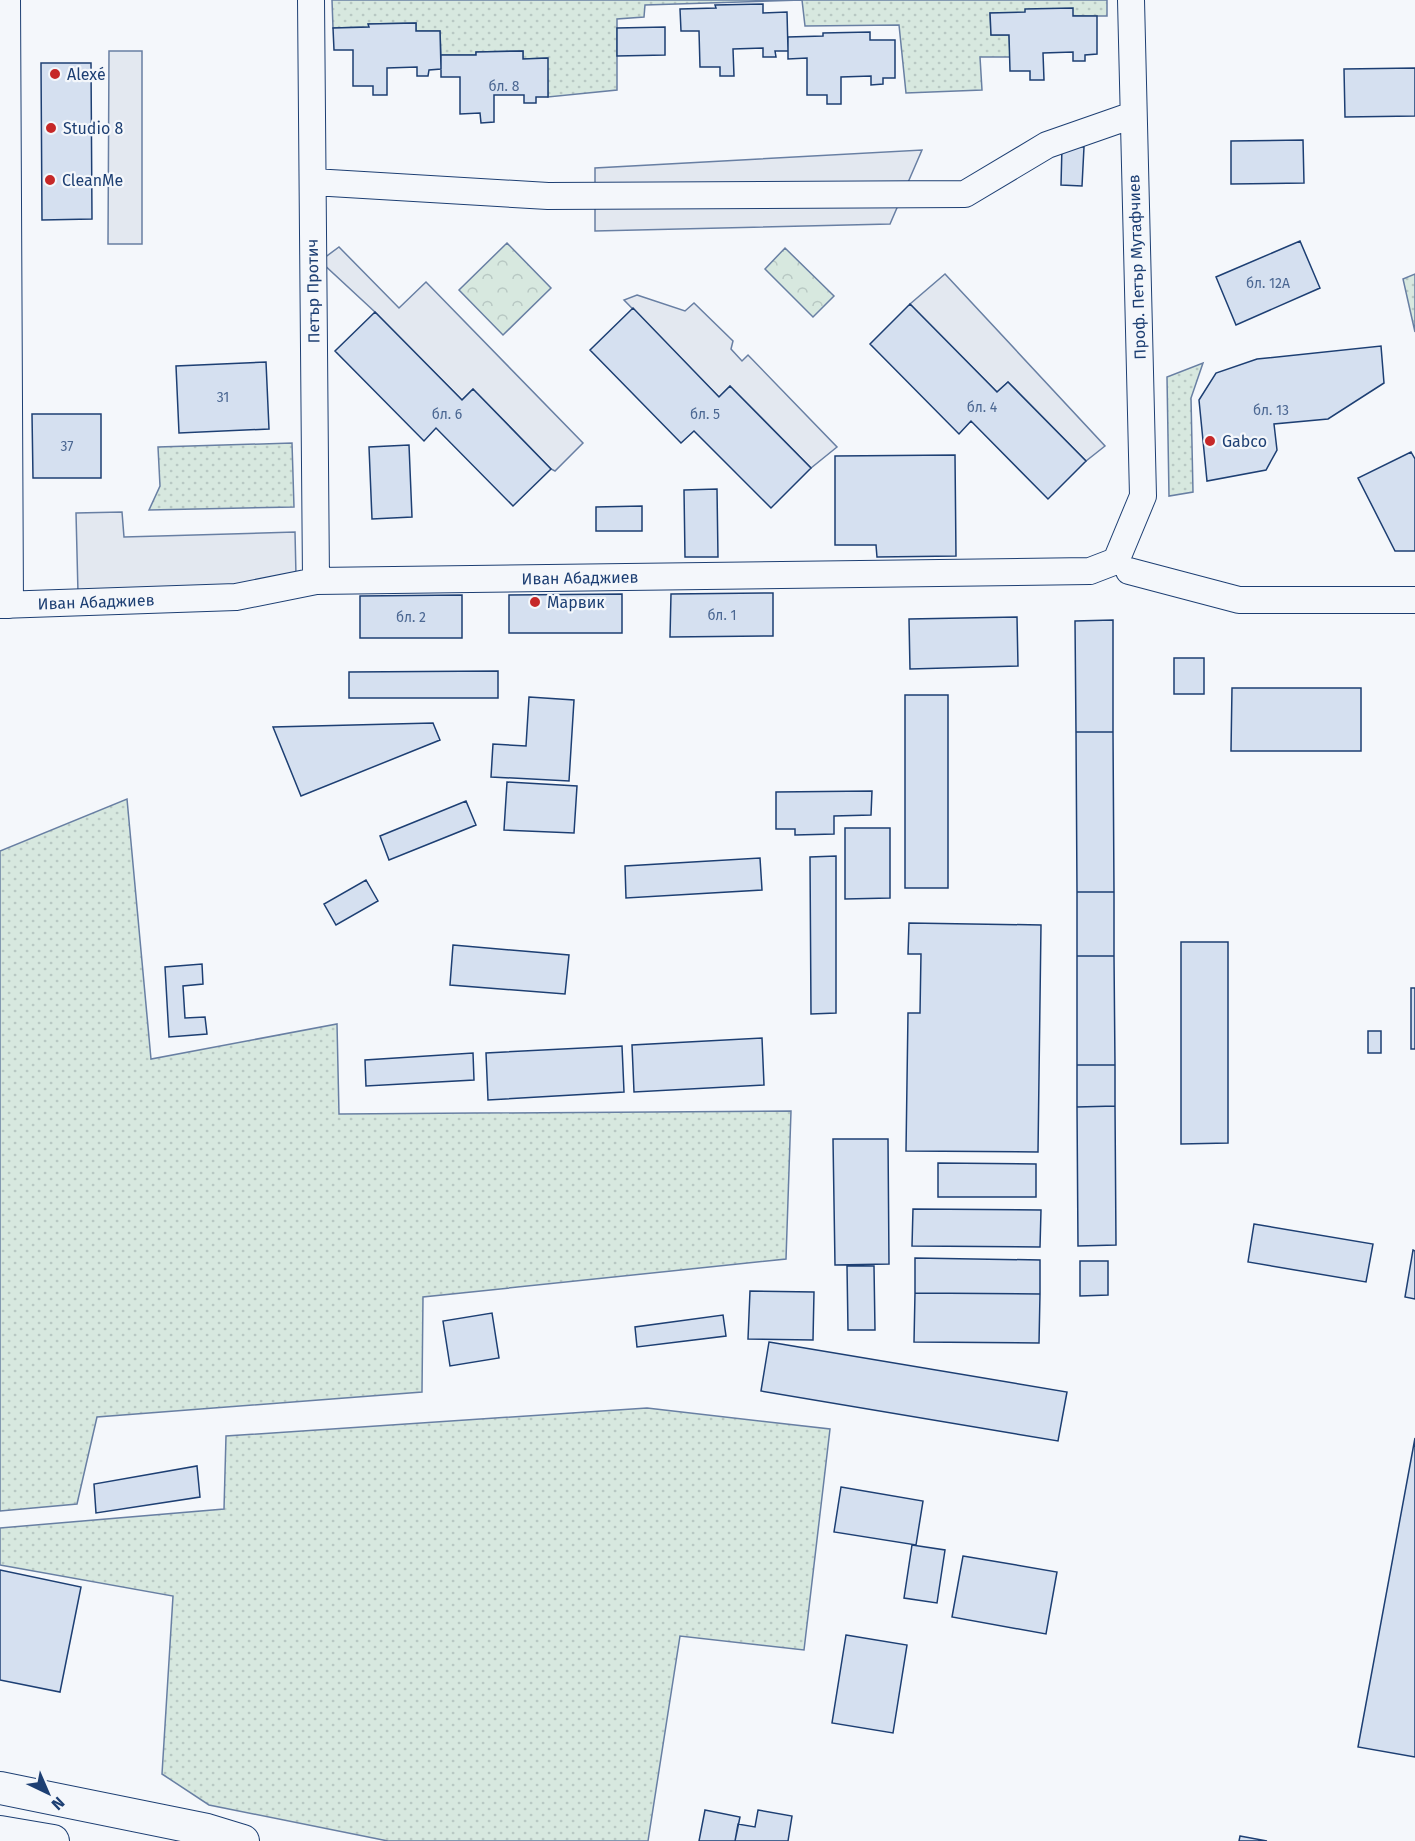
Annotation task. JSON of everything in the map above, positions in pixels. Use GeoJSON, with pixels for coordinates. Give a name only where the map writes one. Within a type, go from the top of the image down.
{"type":"FeatureCollection","features":[{"type":"Feature","properties":{"kind":"main road"},"geometry":{"type":"LineString","coordinates":[[0,1788],[207,1830],[243,1841]]}},
{"type":"Feature","properties":{"kind":"main road"},"geometry":{"type":"LineString","coordinates":[[0,1832],[53,1841]]}},
{"type":"Feature","properties":{"kind":"street","name":"Иван Абаджиев"},"geometry":{"type":"LineString","coordinates":[[7,0],[5,605],[236,597],[316,581],[1090,571],[1116,561],[1128,530]]}},
{"type":"Feature","properties":{"kind":"street","name":"Петър Протич"},"geometry":{"type":"LineString","coordinates":[[311,0],[316,581]]}},
{"type":"Feature","properties":{"kind":"street","name":"Проф. Петър Мутафчиев"},"geometry":{"type":"LineString","coordinates":[[1128,530],[1143,496],[1131,0]]}},
{"type":"Feature","properties":{"kind":"street"},"geometry":{"type":"LineString","coordinates":[[313,182],[548,196],[965,194],[1047,145],[1133,115]]}},
{"type":"Feature","properties":{"kind":"street"},"geometry":{"type":"LineString","coordinates":[[1129,571],[1239,600],[1415,600]]}},
{"type":"Feature","properties":{"kind":"green space"},"geometry":{"type":"Polygon","coordinates":[[[332,0],[802,0],[645,5],[644,17],[617,19],[617,90],[548,97],[547,58],[523,59],[523,51],[441,55],[440,31],[416,31],[416,23],[369,24],[369,27],[333,28],[332,0]]]}},
{"type":"Feature","properties":{"kind":"green space"},"geometry":{"type":"Polygon","coordinates":[[[802,0],[1107,0],[1107,16],[990,13],[991,35],[1009,35],[1010,57],[980,57],[982,90],[906,93],[899,25],[805,26],[802,0]]]}},
{"type":"Feature","properties":{"kind":"green space"},"geometry":{"type":"Polygon","coordinates":[[[507,243],[551,288],[503,335],[459,290],[507,243]]]}},
{"type":"Feature","properties":{"kind":"green space"},"geometry":{"type":"Polygon","coordinates":[[[785,248],[834,296],[813,317],[765,269],[785,248]]]}},
{"type":"Feature","properties":{"kind":"green space"},"geometry":{"type":"Polygon","coordinates":[[[1415,274],[1415,332],[1403,279],[1415,274]]]}},
{"type":"Feature","properties":{"kind":"green space"},"geometry":{"type":"Polygon","coordinates":[[[1203,363],[1191,398],[1193,492],[1169,496],[1167,377],[1203,363]]]}},
{"type":"Feature","properties":{"kind":"green space"},"geometry":{"type":"Polygon","coordinates":[[[292,443],[294,507],[149,510],[160,486],[158,447],[292,443]]]}},
{"type":"Feature","properties":{"kind":"green space"},"geometry":{"type":"Polygon","coordinates":[[[127,799],[151,1059],[337,1024],[339,1114],[791,1111],[786,1259],[423,1297],[422,1392],[97,1417],[77,1504],[0,1511],[0,851],[127,799]]]}},
{"type":"Feature","properties":{"kind":"green space"},"geometry":{"type":"Polygon","coordinates":[[[647,1408],[830,1429],[804,1650],[680,1636],[648,1841],[388,1841],[209,1805],[162,1774],[173,1596],[0,1565],[0,1528],[224,1509],[226,1436],[647,1408]]]}},
{"type":"Feature","properties":{"kind":"shaded area"},"geometry":{"type":"Polygon","coordinates":[[[109,51],[142,51],[142,244],[108,244],[109,51]]]}},
{"type":"Feature","properties":{"kind":"shaded area"},"geometry":{"type":"Polygon","coordinates":[[[922,150],[890,224],[595,231],[595,168],[922,150]]]}},
{"type":"Feature","properties":{"kind":"shaded area"},"geometry":{"type":"Polygon","coordinates":[[[339,247],[399,308],[426,282],[583,443],[555,471],[473,389],[462,400],[375,312],[320,261],[339,247]]]}},
{"type":"Feature","properties":{"kind":"shaded area"},"geometry":{"type":"Polygon","coordinates":[[[945,274],[1105,446],[1086,461],[1008,382],[997,392],[910,304],[945,274]]]}},
{"type":"Feature","properties":{"kind":"shaded area"},"geometry":{"type":"Polygon","coordinates":[[[637,295],[685,311],[694,303],[733,341],[731,349],[742,361],[748,355],[837,447],[811,468],[730,386],[719,397],[624,300],[637,295]]]}},
{"type":"Feature","properties":{"kind":"shaded area"},"geometry":{"type":"Polygon","coordinates":[[[122,512],[124,537],[295,532],[296,576],[236,588],[78,593],[76,513],[122,512]]]}},
{"type":"Feature","properties":{"kind":"building"},"geometry":{"type":"Polygon","coordinates":[[[763,4],[763,13],[787,12],[788,51],[775,51],[776,57],[763,57],[763,48],[733,49],[734,76],[720,76],[720,67],[700,67],[699,31],[681,31],[680,9],[716,8],[715,5],[763,4]]]}},
{"type":"Feature","properties":{"kind":"building"},"geometry":{"type":"Polygon","coordinates":[[[1073,8],[1073,16],[1097,16],[1097,54],[1085,55],[1085,61],[1073,61],[1073,52],[1043,53],[1044,80],[1030,80],[1030,71],[1010,71],[1009,35],[991,35],[990,13],[1025,12],[1025,9],[1073,8]]]}},
{"type":"Feature","properties":{"kind":"building"},"geometry":{"type":"Polygon","coordinates":[[[416,23],[416,31],[440,31],[441,69],[429,70],[428,76],[417,76],[417,67],[387,68],[387,95],[373,95],[373,86],[353,86],[353,50],[334,50],[333,28],[369,27],[368,24],[416,23]]]}},
{"type":"Feature","properties":{"kind":"building"},"geometry":{"type":"Polygon","coordinates":[[[665,27],[665,55],[617,56],[617,28],[665,27]]]}},
{"type":"Feature","properties":{"kind":"building"},"geometry":{"type":"Polygon","coordinates":[[[870,32],[870,40],[895,40],[895,78],[883,78],[883,84],[871,85],[871,76],[841,77],[841,104],[827,104],[827,95],[807,95],[807,58],[788,59],[788,37],[823,36],[823,33],[870,32]]]}},
{"type":"Feature","properties":{"kind":"building"},"geometry":{"type":"Polygon","coordinates":[[[523,51],[523,59],[548,58],[548,97],[536,97],[536,103],[524,103],[524,95],[494,95],[494,122],[481,123],[480,113],[460,114],[460,77],[441,77],[441,55],[523,51]]]}},
{"type":"Feature","properties":{"kind":"building"},"geometry":{"type":"Polygon","coordinates":[[[41,63],[91,63],[92,219],[42,220],[41,63]]]}},
{"type":"Feature","properties":{"kind":"building"},"geometry":{"type":"Polygon","coordinates":[[[1415,68],[1415,116],[1345,117],[1344,69],[1415,68]]]}},
{"type":"Feature","properties":{"kind":"building"},"geometry":{"type":"Polygon","coordinates":[[[1303,140],[1304,183],[1231,184],[1231,141],[1303,140]]]}},
{"type":"Feature","properties":{"kind":"building"},"geometry":{"type":"Polygon","coordinates":[[[1062,146],[1084,147],[1082,186],[1061,185],[1062,146]]]}},
{"type":"Feature","properties":{"kind":"building"},"geometry":{"type":"Polygon","coordinates":[[[1300,241],[1320,288],[1236,325],[1216,277],[1300,241]]]}},
{"type":"Feature","properties":{"kind":"building"},"geometry":{"type":"Polygon","coordinates":[[[910,304],[997,392],[1008,382],[1086,461],[1048,499],[971,421],[959,434],[870,344],[910,304]]]}},
{"type":"Feature","properties":{"kind":"building"},"geometry":{"type":"Polygon","coordinates":[[[633,308],[719,397],[730,386],[811,468],[771,508],[694,431],[681,443],[590,350],[633,308]]]}},
{"type":"Feature","properties":{"kind":"building"},"geometry":{"type":"Polygon","coordinates":[[[375,312],[462,400],[473,389],[551,469],[513,506],[436,428],[424,441],[335,351],[375,312]]]}},
{"type":"Feature","properties":{"kind":"building"},"geometry":{"type":"Polygon","coordinates":[[[1381,346],[1384,383],[1328,419],[1274,424],[1277,450],[1266,470],[1207,481],[1199,400],[1216,373],[1257,359],[1381,346]]]}},
{"type":"Feature","properties":{"kind":"building"},"geometry":{"type":"Polygon","coordinates":[[[266,362],[269,429],[179,433],[176,366],[266,362]]]}},
{"type":"Feature","properties":{"kind":"building"},"geometry":{"type":"Polygon","coordinates":[[[32,414],[101,414],[101,478],[33,478],[32,414]]]}},
{"type":"Feature","properties":{"kind":"building"},"geometry":{"type":"Polygon","coordinates":[[[409,445],[412,517],[372,519],[369,447],[409,445]]]}},
{"type":"Feature","properties":{"kind":"building"},"geometry":{"type":"Polygon","coordinates":[[[1411,452],[1415,459],[1415,551],[1395,551],[1358,478],[1411,452]]]}},
{"type":"Feature","properties":{"kind":"building"},"geometry":{"type":"Polygon","coordinates":[[[955,455],[956,556],[877,557],[876,545],[835,545],[835,456],[955,455]]]}},
{"type":"Feature","properties":{"kind":"building"},"geometry":{"type":"Polygon","coordinates":[[[717,489],[718,557],[685,557],[684,490],[717,489]]]}},
{"type":"Feature","properties":{"kind":"building"},"geometry":{"type":"Polygon","coordinates":[[[642,506],[642,531],[596,531],[596,507],[642,506]]]}},
{"type":"Feature","properties":{"kind":"building"},"geometry":{"type":"Polygon","coordinates":[[[773,593],[773,636],[670,637],[671,594],[773,593]]]}},
{"type":"Feature","properties":{"kind":"building"},"geometry":{"type":"Polygon","coordinates":[[[622,594],[622,633],[509,633],[509,595],[622,594]]]}},
{"type":"Feature","properties":{"kind":"building"},"geometry":{"type":"Polygon","coordinates":[[[462,595],[462,638],[360,638],[360,596],[462,595]]]}},
{"type":"Feature","properties":{"kind":"building"},"geometry":{"type":"Polygon","coordinates":[[[1017,617],[1018,666],[910,669],[909,619],[1017,617]]]}},
{"type":"Feature","properties":{"kind":"building"},"geometry":{"type":"Polygon","coordinates":[[[1113,620],[1113,732],[1076,732],[1075,621],[1113,620]]]}},
{"type":"Feature","properties":{"kind":"building"},"geometry":{"type":"Polygon","coordinates":[[[1174,658],[1204,658],[1204,694],[1174,694],[1174,658]]]}},
{"type":"Feature","properties":{"kind":"building"},"geometry":{"type":"Polygon","coordinates":[[[498,671],[498,698],[349,698],[349,672],[498,671]]]}},
{"type":"Feature","properties":{"kind":"building"},"geometry":{"type":"Polygon","coordinates":[[[1232,688],[1361,688],[1361,751],[1231,751],[1232,688]]]}},
{"type":"Feature","properties":{"kind":"building"},"geometry":{"type":"Polygon","coordinates":[[[905,695],[948,695],[948,888],[905,888],[905,695]]]}},
{"type":"Feature","properties":{"kind":"building"},"geometry":{"type":"Polygon","coordinates":[[[529,697],[574,700],[569,781],[491,777],[493,744],[526,746],[529,697]]]}},
{"type":"Feature","properties":{"kind":"building"},"geometry":{"type":"Polygon","coordinates":[[[433,723],[440,740],[301,796],[273,727],[433,723]]]}},
{"type":"Feature","properties":{"kind":"building"},"geometry":{"type":"Polygon","coordinates":[[[1076,732],[1113,732],[1114,892],[1077,892],[1076,732]]]}},
{"type":"Feature","properties":{"kind":"building"},"geometry":{"type":"Polygon","coordinates":[[[507,782],[577,786],[574,833],[504,830],[507,782]]]}},
{"type":"Feature","properties":{"kind":"building"},"geometry":{"type":"Polygon","coordinates":[[[872,791],[871,815],[834,816],[834,834],[795,835],[795,829],[776,829],[776,792],[872,791]]]}},
{"type":"Feature","properties":{"kind":"building"},"geometry":{"type":"Polygon","coordinates":[[[466,801],[476,825],[389,860],[380,836],[466,801]]]}},
{"type":"Feature","properties":{"kind":"building"},"geometry":{"type":"Polygon","coordinates":[[[845,828],[890,828],[890,898],[845,899],[845,828]]]}},
{"type":"Feature","properties":{"kind":"building"},"geometry":{"type":"Polygon","coordinates":[[[836,856],[836,1013],[811,1014],[810,857],[836,856]]]}},
{"type":"Feature","properties":{"kind":"building"},"geometry":{"type":"Polygon","coordinates":[[[760,858],[762,890],[626,898],[625,866],[760,858]]]}},
{"type":"Feature","properties":{"kind":"building"},"geometry":{"type":"Polygon","coordinates":[[[366,880],[378,901],[336,925],[324,904],[366,880]]]}},
{"type":"Feature","properties":{"kind":"building"},"geometry":{"type":"Polygon","coordinates":[[[1077,892],[1114,892],[1114,956],[1077,956],[1077,892]]]}},
{"type":"Feature","properties":{"kind":"building"},"geometry":{"type":"Polygon","coordinates":[[[909,923],[1041,925],[1038,1152],[906,1151],[908,1013],[920,1013],[921,954],[908,954],[909,923]]]}},
{"type":"Feature","properties":{"kind":"building"},"geometry":{"type":"Polygon","coordinates":[[[1181,942],[1228,942],[1228,1143],[1181,1144],[1181,942]]]}},
{"type":"Feature","properties":{"kind":"building"},"geometry":{"type":"Polygon","coordinates":[[[453,945],[569,955],[565,994],[450,985],[453,945]]]}},
{"type":"Feature","properties":{"kind":"building"},"geometry":{"type":"Polygon","coordinates":[[[1077,956],[1114,956],[1115,1065],[1077,1065],[1077,956]]]}},
{"type":"Feature","properties":{"kind":"building"},"geometry":{"type":"Polygon","coordinates":[[[202,964],[203,984],[183,986],[185,1018],[205,1017],[207,1034],[169,1037],[165,967],[202,964]]]}},
{"type":"Feature","properties":{"kind":"building"},"geometry":{"type":"Polygon","coordinates":[[[1411,988],[1415,988],[1415,1049],[1411,1049],[1411,988]]]}},
{"type":"Feature","properties":{"kind":"building"},"geometry":{"type":"Polygon","coordinates":[[[1368,1031],[1381,1031],[1381,1053],[1368,1053],[1368,1031]]]}},
{"type":"Feature","properties":{"kind":"building"},"geometry":{"type":"Polygon","coordinates":[[[762,1038],[764,1085],[634,1092],[632,1045],[762,1038]]]}},
{"type":"Feature","properties":{"kind":"building"},"geometry":{"type":"Polygon","coordinates":[[[622,1046],[624,1092],[488,1100],[486,1053],[622,1046]]]}},
{"type":"Feature","properties":{"kind":"building"},"geometry":{"type":"Polygon","coordinates":[[[473,1053],[474,1080],[366,1086],[365,1060],[473,1053]]]}},
{"type":"Feature","properties":{"kind":"building"},"geometry":{"type":"Polygon","coordinates":[[[1077,1065],[1115,1065],[1115,1106],[1077,1107],[1077,1065]]]}},
{"type":"Feature","properties":{"kind":"building"},"geometry":{"type":"Polygon","coordinates":[[[1115,1106],[1116,1245],[1078,1246],[1077,1107],[1115,1106]]]}},
{"type":"Feature","properties":{"kind":"building"},"geometry":{"type":"Polygon","coordinates":[[[833,1139],[888,1139],[889,1264],[835,1265],[833,1139]]]}},
{"type":"Feature","properties":{"kind":"building"},"geometry":{"type":"Polygon","coordinates":[[[938,1163],[1036,1164],[1036,1197],[938,1197],[938,1163]]]}},
{"type":"Feature","properties":{"kind":"building"},"geometry":{"type":"Polygon","coordinates":[[[913,1209],[1041,1210],[1040,1247],[912,1246],[913,1209]]]}},
{"type":"Feature","properties":{"kind":"building"},"geometry":{"type":"Polygon","coordinates":[[[1254,1224],[1373,1244],[1366,1282],[1248,1262],[1254,1224]]]}},
{"type":"Feature","properties":{"kind":"building"},"geometry":{"type":"Polygon","coordinates":[[[1413,1250],[1415,1251],[1415,1299],[1405,1297],[1413,1250]]]}},
{"type":"Feature","properties":{"kind":"building"},"geometry":{"type":"Polygon","coordinates":[[[915,1258],[1040,1260],[1040,1294],[915,1293],[915,1258]]]}},
{"type":"Feature","properties":{"kind":"building"},"geometry":{"type":"Polygon","coordinates":[[[1080,1261],[1108,1261],[1108,1295],[1080,1296],[1080,1261]]]}},
{"type":"Feature","properties":{"kind":"building"},"geometry":{"type":"Polygon","coordinates":[[[847,1266],[874,1266],[875,1330],[848,1330],[847,1266]]]}},
{"type":"Feature","properties":{"kind":"building"},"geometry":{"type":"Polygon","coordinates":[[[750,1291],[814,1292],[813,1340],[748,1339],[750,1291]]]}},
{"type":"Feature","properties":{"kind":"building"},"geometry":{"type":"Polygon","coordinates":[[[915,1293],[1040,1294],[1039,1343],[914,1342],[915,1293]]]}},
{"type":"Feature","properties":{"kind":"building"},"geometry":{"type":"Polygon","coordinates":[[[492,1313],[499,1358],[450,1366],[443,1321],[492,1313]]]}},
{"type":"Feature","properties":{"kind":"building"},"geometry":{"type":"Polygon","coordinates":[[[723,1315],[726,1336],[637,1347],[635,1327],[723,1315]]]}},
{"type":"Feature","properties":{"kind":"building"},"geometry":{"type":"Polygon","coordinates":[[[769,1342],[1067,1392],[1058,1441],[761,1391],[769,1342]]]}},
{"type":"Feature","properties":{"kind":"building"},"geometry":{"type":"Polygon","coordinates":[[[1415,1438],[1415,1757],[1358,1747],[1415,1438]]]}},
{"type":"Feature","properties":{"kind":"building"},"geometry":{"type":"Polygon","coordinates":[[[197,1466],[200,1497],[96,1513],[94,1484],[197,1466]]]}},
{"type":"Feature","properties":{"kind":"building"},"geometry":{"type":"Polygon","coordinates":[[[841,1487],[923,1501],[916,1545],[834,1532],[841,1487]]]}},
{"type":"Feature","properties":{"kind":"building"},"geometry":{"type":"Polygon","coordinates":[[[912,1545],[945,1550],[937,1603],[904,1598],[912,1545]]]}},
{"type":"Feature","properties":{"kind":"building"},"geometry":{"type":"Polygon","coordinates":[[[963,1556],[1057,1572],[1046,1634],[952,1617],[963,1556]]]}},
{"type":"Feature","properties":{"kind":"building"},"geometry":{"type":"Polygon","coordinates":[[[0,1570],[81,1587],[60,1692],[0,1680],[0,1570]]]}},
{"type":"Feature","properties":{"kind":"building"},"geometry":{"type":"Polygon","coordinates":[[[846,1635],[907,1645],[893,1733],[832,1723],[846,1635]]]}},
{"type":"Feature","properties":{"kind":"building"},"geometry":{"type":"Polygon","coordinates":[[[705,1810],[740,1817],[735,1841],[699,1841],[705,1810]]]}},
{"type":"Feature","properties":{"kind":"building"},"geometry":{"type":"Polygon","coordinates":[[[758,1810],[792,1816],[788,1841],[735,1841],[738,1824],[755,1827],[758,1810]]]}},
{"type":"Feature","properties":{"kind":"building"},"geometry":{"type":"Polygon","coordinates":[[[1240,1836],[1267,1841],[1239,1841],[1240,1836]]]}},
{"type":"Feature","properties":{"kind":"place","name":"Alexé"},"geometry":{"type":"Point","coordinates":[55,74]}},
{"type":"Feature","properties":{"kind":"place","name":"Studio 8"},"geometry":{"type":"Point","coordinates":[51,128]}},
{"type":"Feature","properties":{"kind":"place","name":"CleanMe"},"geometry":{"type":"Point","coordinates":[50,180]}},
{"type":"Feature","properties":{"kind":"place","name":"Gabco"},"geometry":{"type":"Point","coordinates":[1210,441]}},
{"type":"Feature","properties":{"kind":"place","name":"Марвик"},"geometry":{"type":"Point","coordinates":[535,602]}}]}
